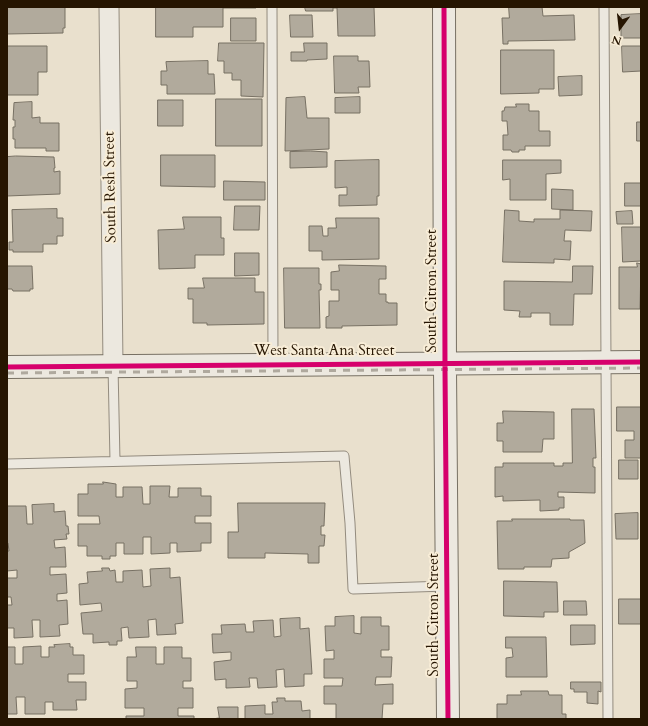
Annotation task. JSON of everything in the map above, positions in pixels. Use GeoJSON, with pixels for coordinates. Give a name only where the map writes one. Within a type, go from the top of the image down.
{"type":"FeatureCollection","features":[{"type":"Feature","properties":{"kind":"street","name":"South Resh Street"},"geometry":{"type":"LineString","coordinates":[[109,7],[113,366]]}},
{"type":"Feature","properties":{"kind":"street","name":"South Citron Street"},"geometry":{"type":"LineString","coordinates":[[444,7],[448,719]]}},
{"type":"Feature","properties":{"kind":"street","name":"West Santa Ana Street"},"geometry":{"type":"LineString","coordinates":[[7,367],[641,362]]}},
{"type":"Feature","properties":{"kind":"lane"},"geometry":{"type":"LineString","coordinates":[[272,7],[273,365]]}},
{"type":"Feature","properties":{"kind":"lane"},"geometry":{"type":"LineString","coordinates":[[604,7],[608,719]]}},
{"type":"Feature","properties":{"kind":"lane"},"geometry":{"type":"LineString","coordinates":[[113,366],[115,461]]}},
{"type":"Feature","properties":{"kind":"lane"},"geometry":{"type":"LineString","coordinates":[[7,464],[344,456],[350,523],[353,589],[447,586]]}},
{"type":"Feature","properties":{"kind":"building"},"geometry":{"type":"Polygon","coordinates":[[[7,7],[65,7],[65,28],[63,28],[63,33],[7,34],[7,7]]]}},
{"type":"Feature","properties":{"kind":"building"},"geometry":{"type":"Polygon","coordinates":[[[156,7],[256,8],[223,8],[223,27],[193,27],[193,37],[156,37],[156,7]]]}},
{"type":"Feature","properties":{"kind":"building"},"geometry":{"type":"Polygon","coordinates":[[[305,7],[374,7],[375,36],[338,36],[337,8],[333,8],[333,11],[306,11],[305,7]]]}},
{"type":"Feature","properties":{"kind":"building"},"geometry":{"type":"Polygon","coordinates":[[[509,7],[542,7],[543,16],[574,15],[575,40],[508,41],[508,44],[503,44],[502,18],[509,18],[509,7]]]}},
{"type":"Feature","properties":{"kind":"building"},"geometry":{"type":"Polygon","coordinates":[[[641,14],[641,38],[621,38],[621,15],[641,14]]]}},
{"type":"Feature","properties":{"kind":"building"},"geometry":{"type":"Polygon","coordinates":[[[290,15],[312,15],[313,37],[291,37],[290,15]]]}},
{"type":"Feature","properties":{"kind":"building"},"geometry":{"type":"Polygon","coordinates":[[[231,18],[256,18],[256,41],[231,41],[231,18]]]}},
{"type":"Feature","properties":{"kind":"building"},"geometry":{"type":"Polygon","coordinates":[[[219,43],[264,43],[263,97],[241,96],[241,80],[232,80],[232,73],[224,73],[224,61],[218,61],[219,43]]]}},
{"type":"Feature","properties":{"kind":"building"},"geometry":{"type":"Polygon","coordinates":[[[304,43],[327,43],[327,59],[291,61],[291,52],[304,52],[304,43]]]}},
{"type":"Feature","properties":{"kind":"building"},"geometry":{"type":"Polygon","coordinates":[[[7,46],[47,46],[47,72],[38,72],[38,95],[7,95],[7,46]]]}},
{"type":"Feature","properties":{"kind":"building"},"geometry":{"type":"Polygon","coordinates":[[[622,46],[641,46],[641,71],[623,72],[622,46]]]}},
{"type":"Feature","properties":{"kind":"building"},"geometry":{"type":"Polygon","coordinates":[[[501,50],[554,50],[554,89],[539,89],[539,93],[501,94],[501,50]]]}},
{"type":"Feature","properties":{"kind":"building"},"geometry":{"type":"Polygon","coordinates":[[[334,56],[358,56],[358,61],[369,61],[370,87],[358,87],[359,93],[335,93],[334,56]]]}},
{"type":"Feature","properties":{"kind":"building"},"geometry":{"type":"Polygon","coordinates":[[[208,61],[208,74],[214,74],[215,94],[167,94],[167,85],[161,85],[161,71],[167,71],[166,62],[208,61]]]}},
{"type":"Feature","properties":{"kind":"building"},"geometry":{"type":"Polygon","coordinates":[[[582,76],[582,95],[559,96],[558,77],[582,76]]]}},
{"type":"Feature","properties":{"kind":"building"},"geometry":{"type":"Polygon","coordinates":[[[305,97],[307,118],[329,118],[329,149],[285,151],[286,98],[305,97]]]}},
{"type":"Feature","properties":{"kind":"building"},"geometry":{"type":"Polygon","coordinates":[[[360,97],[360,113],[335,113],[335,98],[360,97]]]}},
{"type":"Feature","properties":{"kind":"building"},"geometry":{"type":"Polygon","coordinates":[[[216,99],[262,99],[262,146],[216,146],[216,99]]]}},
{"type":"Feature","properties":{"kind":"building"},"geometry":{"type":"Polygon","coordinates":[[[158,100],[183,100],[183,126],[158,126],[158,100]]]}},
{"type":"Feature","properties":{"kind":"building"},"geometry":{"type":"Polygon","coordinates":[[[32,102],[32,118],[40,117],[40,123],[59,123],[59,151],[46,151],[46,148],[15,148],[15,139],[13,139],[13,127],[15,127],[15,120],[13,120],[14,103],[32,102]]]}},
{"type":"Feature","properties":{"kind":"building"},"geometry":{"type":"Polygon","coordinates":[[[516,104],[529,104],[529,111],[539,111],[539,131],[550,131],[550,146],[525,146],[525,150],[519,150],[519,152],[503,150],[503,135],[508,135],[507,121],[502,121],[502,111],[504,111],[505,107],[516,107],[516,104]]]}},
{"type":"Feature","properties":{"kind":"building"},"geometry":{"type":"Polygon","coordinates":[[[637,122],[641,122],[641,141],[637,141],[637,122]]]}},
{"type":"Feature","properties":{"kind":"building"},"geometry":{"type":"Polygon","coordinates":[[[290,152],[327,152],[327,167],[290,168],[290,152]]]}},
{"type":"Feature","properties":{"kind":"building"},"geometry":{"type":"Polygon","coordinates":[[[161,155],[215,155],[215,187],[161,186],[161,155]]]}},
{"type":"Feature","properties":{"kind":"building"},"geometry":{"type":"Polygon","coordinates":[[[7,157],[54,157],[54,172],[60,171],[60,194],[7,196],[7,157]]]}},
{"type":"Feature","properties":{"kind":"building"},"geometry":{"type":"Polygon","coordinates":[[[379,160],[379,196],[377,196],[377,205],[339,206],[339,195],[347,195],[347,187],[335,188],[335,161],[379,160]]]}},
{"type":"Feature","properties":{"kind":"building"},"geometry":{"type":"Polygon","coordinates":[[[503,160],[561,160],[561,173],[546,174],[546,200],[510,200],[510,179],[503,180],[503,160]]]}},
{"type":"Feature","properties":{"kind":"building"},"geometry":{"type":"Polygon","coordinates":[[[224,181],[265,182],[265,200],[224,200],[224,181]]]}},
{"type":"Feature","properties":{"kind":"building"},"geometry":{"type":"Polygon","coordinates":[[[625,183],[641,183],[641,206],[625,206],[625,183]]]}},
{"type":"Feature","properties":{"kind":"building"},"geometry":{"type":"Polygon","coordinates":[[[552,189],[573,190],[573,210],[552,209],[552,189]]]}},
{"type":"Feature","properties":{"kind":"building"},"geometry":{"type":"Polygon","coordinates":[[[235,206],[260,206],[259,230],[234,230],[235,206]]]}},
{"type":"Feature","properties":{"kind":"building"},"geometry":{"type":"Polygon","coordinates":[[[57,209],[57,218],[63,218],[63,236],[57,236],[57,244],[43,244],[43,252],[13,252],[13,250],[9,250],[9,242],[13,242],[12,210],[57,209]]]}},
{"type":"Feature","properties":{"kind":"building"},"geometry":{"type":"Polygon","coordinates":[[[505,210],[519,211],[519,221],[534,222],[534,219],[560,219],[560,210],[592,211],[591,231],[565,230],[564,241],[571,241],[570,260],[554,259],[554,263],[503,262],[505,210]]]}},
{"type":"Feature","properties":{"kind":"building"},"geometry":{"type":"Polygon","coordinates":[[[632,211],[633,224],[617,224],[616,212],[632,211]]]}},
{"type":"Feature","properties":{"kind":"building"},"geometry":{"type":"Polygon","coordinates":[[[183,217],[221,217],[221,238],[224,238],[224,255],[195,255],[195,268],[159,269],[158,230],[184,229],[183,217]]]}},
{"type":"Feature","properties":{"kind":"building"},"geometry":{"type":"Polygon","coordinates":[[[336,218],[379,218],[379,259],[322,260],[322,251],[309,251],[309,226],[322,226],[323,236],[328,236],[328,228],[336,228],[336,218]]]}},
{"type":"Feature","properties":{"kind":"building"},"geometry":{"type":"Polygon","coordinates":[[[622,227],[641,227],[641,261],[623,262],[622,227]]]}},
{"type":"Feature","properties":{"kind":"building"},"geometry":{"type":"Polygon","coordinates":[[[235,253],[259,253],[259,275],[235,276],[235,253]]]}},
{"type":"Feature","properties":{"kind":"building"},"geometry":{"type":"Polygon","coordinates":[[[637,263],[641,264],[640,309],[619,309],[619,267],[637,267],[637,263]]]}},
{"type":"Feature","properties":{"kind":"building"},"geometry":{"type":"Polygon","coordinates":[[[339,265],[386,266],[386,279],[379,279],[379,294],[386,294],[386,302],[388,303],[397,303],[397,325],[342,326],[342,328],[326,328],[326,317],[329,316],[329,301],[339,301],[339,290],[331,290],[331,272],[339,271],[339,265]]]}},
{"type":"Feature","properties":{"kind":"building"},"geometry":{"type":"Polygon","coordinates":[[[7,266],[32,266],[33,289],[30,289],[30,291],[13,291],[12,289],[7,289],[7,266]]]}},
{"type":"Feature","properties":{"kind":"building"},"geometry":{"type":"Polygon","coordinates":[[[573,266],[593,266],[592,294],[574,294],[573,325],[550,325],[550,313],[531,313],[531,317],[519,317],[520,311],[504,310],[504,281],[572,282],[573,266]]]}},
{"type":"Feature","properties":{"kind":"building"},"geometry":{"type":"Polygon","coordinates":[[[284,268],[319,268],[319,284],[321,284],[321,290],[319,290],[320,328],[285,328],[284,268]]]}},
{"type":"Feature","properties":{"kind":"building"},"geometry":{"type":"Polygon","coordinates":[[[203,278],[255,278],[255,292],[264,292],[264,324],[207,325],[207,323],[193,323],[193,299],[188,299],[188,288],[204,288],[203,278]]]}},
{"type":"Feature","properties":{"kind":"building"},"geometry":{"type":"Polygon","coordinates":[[[617,407],[641,407],[641,458],[625,458],[625,440],[634,440],[634,431],[617,431],[617,407]]]}},
{"type":"Feature","properties":{"kind":"building"},"geometry":{"type":"Polygon","coordinates":[[[572,409],[594,409],[596,458],[593,458],[593,467],[595,467],[595,493],[558,492],[558,497],[564,497],[564,508],[559,508],[559,510],[540,511],[540,500],[503,501],[503,496],[495,497],[495,467],[503,467],[503,463],[554,463],[554,466],[563,466],[563,463],[572,463],[572,409]]]}},
{"type":"Feature","properties":{"kind":"building"},"geometry":{"type":"Polygon","coordinates":[[[503,411],[554,412],[554,439],[543,439],[542,452],[503,452],[503,441],[497,441],[497,423],[503,423],[503,411]]]}},
{"type":"Feature","properties":{"kind":"building"},"geometry":{"type":"Polygon","coordinates":[[[619,460],[638,460],[638,479],[619,479],[619,460]]]}},
{"type":"Feature","properties":{"kind":"building"},"geometry":{"type":"Polygon","coordinates":[[[103,482],[116,484],[116,497],[123,497],[123,487],[142,487],[143,504],[150,504],[150,486],[170,486],[169,497],[178,497],[178,488],[201,488],[201,496],[211,496],[211,516],[195,516],[195,523],[211,523],[211,543],[201,543],[201,551],[177,552],[177,543],[170,543],[170,553],[151,554],[151,537],[143,537],[143,554],[124,554],[124,543],[116,543],[116,556],[110,556],[110,559],[102,559],[102,556],[87,556],[87,546],[78,546],[78,524],[100,524],[99,516],[78,516],[78,494],[88,494],[88,484],[103,484],[103,482]]]}},
{"type":"Feature","properties":{"kind":"building"},"geometry":{"type":"Polygon","coordinates":[[[238,503],[325,503],[324,526],[321,526],[321,535],[325,535],[324,546],[319,546],[319,563],[308,563],[308,554],[265,553],[265,558],[228,558],[228,532],[238,532],[238,503]]]}},
{"type":"Feature","properties":{"kind":"building"},"geometry":{"type":"Polygon","coordinates":[[[54,504],[54,512],[65,511],[66,526],[68,526],[69,534],[66,534],[67,539],[54,540],[55,548],[65,547],[66,567],[50,567],[50,575],[66,574],[67,593],[57,594],[57,601],[67,600],[68,624],[59,625],[60,636],[40,637],[40,620],[32,620],[33,637],[14,638],[14,628],[7,628],[7,605],[12,605],[11,597],[7,597],[7,578],[17,578],[17,570],[7,571],[7,551],[9,551],[7,543],[7,506],[26,506],[27,524],[33,524],[32,505],[54,504]]]}},
{"type":"Feature","properties":{"kind":"building"},"geometry":{"type":"Polygon","coordinates":[[[638,513],[638,539],[616,539],[615,514],[638,513]]]}},
{"type":"Feature","properties":{"kind":"building"},"geometry":{"type":"Polygon","coordinates":[[[512,519],[584,520],[585,543],[569,552],[569,558],[552,559],[551,567],[498,569],[497,521],[512,521],[512,519]]]}},
{"type":"Feature","properties":{"kind":"building"},"geometry":{"type":"Polygon","coordinates":[[[102,568],[109,568],[110,571],[115,570],[116,582],[123,582],[123,571],[142,570],[143,587],[151,586],[150,569],[170,568],[170,578],[180,577],[183,623],[175,624],[176,634],[157,635],[156,619],[148,620],[149,637],[129,638],[128,627],[121,628],[122,641],[117,641],[117,645],[109,645],[109,642],[93,643],[93,634],[83,634],[81,613],[102,611],[101,603],[80,605],[79,584],[88,583],[87,572],[102,571],[102,568]]]}},
{"type":"Feature","properties":{"kind":"building"},"geometry":{"type":"Polygon","coordinates":[[[504,581],[557,582],[558,612],[544,612],[544,617],[504,616],[504,581]]]}},
{"type":"Feature","properties":{"kind":"building"},"geometry":{"type":"Polygon","coordinates":[[[619,599],[641,599],[641,624],[619,624],[619,599]]]}},
{"type":"Feature","properties":{"kind":"building"},"geometry":{"type":"Polygon","coordinates":[[[564,601],[586,601],[587,615],[564,615],[564,601]]]}},
{"type":"Feature","properties":{"kind":"building"},"geometry":{"type":"Polygon","coordinates":[[[354,616],[354,633],[361,634],[361,617],[381,617],[381,626],[389,626],[389,650],[381,650],[381,657],[392,657],[391,677],[376,677],[375,685],[393,684],[393,704],[383,704],[382,719],[336,719],[336,704],[324,704],[324,686],[342,686],[343,678],[324,678],[324,659],[334,659],[334,650],[326,651],[325,626],[335,626],[335,617],[354,616]]]}},
{"type":"Feature","properties":{"kind":"building"},"geometry":{"type":"Polygon","coordinates":[[[300,618],[300,629],[309,628],[312,674],[304,674],[304,686],[285,687],[284,669],[276,670],[277,687],[258,688],[257,678],[249,678],[250,687],[226,688],[226,679],[215,680],[214,662],[231,660],[231,652],[213,653],[212,634],[222,634],[221,625],[245,624],[246,632],[254,632],[253,621],[273,620],[274,637],[281,636],[280,619],[300,618]]]}},
{"type":"Feature","properties":{"kind":"building"},"geometry":{"type":"Polygon","coordinates":[[[571,625],[595,625],[595,644],[571,645],[571,625]]]}},
{"type":"Feature","properties":{"kind":"building"},"geometry":{"type":"Polygon","coordinates":[[[506,637],[546,637],[547,677],[506,677],[506,658],[513,657],[512,648],[506,648],[506,637]]]}},
{"type":"Feature","properties":{"kind":"building"},"geometry":{"type":"Polygon","coordinates":[[[70,644],[70,647],[73,647],[73,655],[84,655],[84,674],[68,674],[68,682],[86,682],[86,700],[76,700],[77,710],[53,710],[53,702],[45,702],[45,714],[25,714],[25,697],[16,697],[17,714],[7,714],[7,647],[15,647],[15,664],[23,664],[23,647],[41,646],[41,657],[49,657],[49,647],[55,647],[54,645],[70,644]]]}},
{"type":"Feature","properties":{"kind":"building"},"geometry":{"type":"Polygon","coordinates":[[[136,647],[156,647],[156,664],[164,664],[164,647],[182,647],[182,658],[191,658],[191,681],[183,681],[183,688],[193,688],[193,708],[178,708],[178,716],[194,716],[194,719],[126,719],[126,716],[144,716],[144,708],[125,708],[125,689],[137,688],[137,681],[127,681],[127,657],[136,657],[136,647]]]}},
{"type":"Feature","properties":{"kind":"building"},"geometry":{"type":"Polygon","coordinates":[[[571,682],[601,682],[601,692],[598,691],[598,704],[587,703],[587,692],[574,692],[574,689],[571,689],[571,682]]]}},
{"type":"Feature","properties":{"kind":"building"},"geometry":{"type":"Polygon","coordinates":[[[521,691],[548,691],[549,695],[562,695],[562,714],[566,714],[566,719],[497,719],[497,704],[507,704],[507,695],[521,695],[521,691]]]}},
{"type":"Feature","properties":{"kind":"building"},"geometry":{"type":"Polygon","coordinates":[[[277,698],[285,698],[285,701],[301,701],[302,711],[310,710],[310,719],[245,719],[245,706],[265,705],[265,714],[273,714],[272,702],[277,702],[277,698]]]}},
{"type":"Feature","properties":{"kind":"building"},"geometry":{"type":"Polygon","coordinates":[[[218,707],[238,707],[238,719],[212,719],[219,718],[218,707]]]}},
{"type":"Feature","properties":{"kind":"railway"},"geometry":{"type":"LineString","coordinates":[[7,373],[641,368]]}},
{"type":"Feature","properties":{"kind":"cycle path"},"geometry":{"type":"LineString","coordinates":[[444,7],[448,719]]}},
{"type":"Feature","properties":{"kind":"cycle path"},"geometry":{"type":"LineString","coordinates":[[7,367],[641,362]]}}]}
